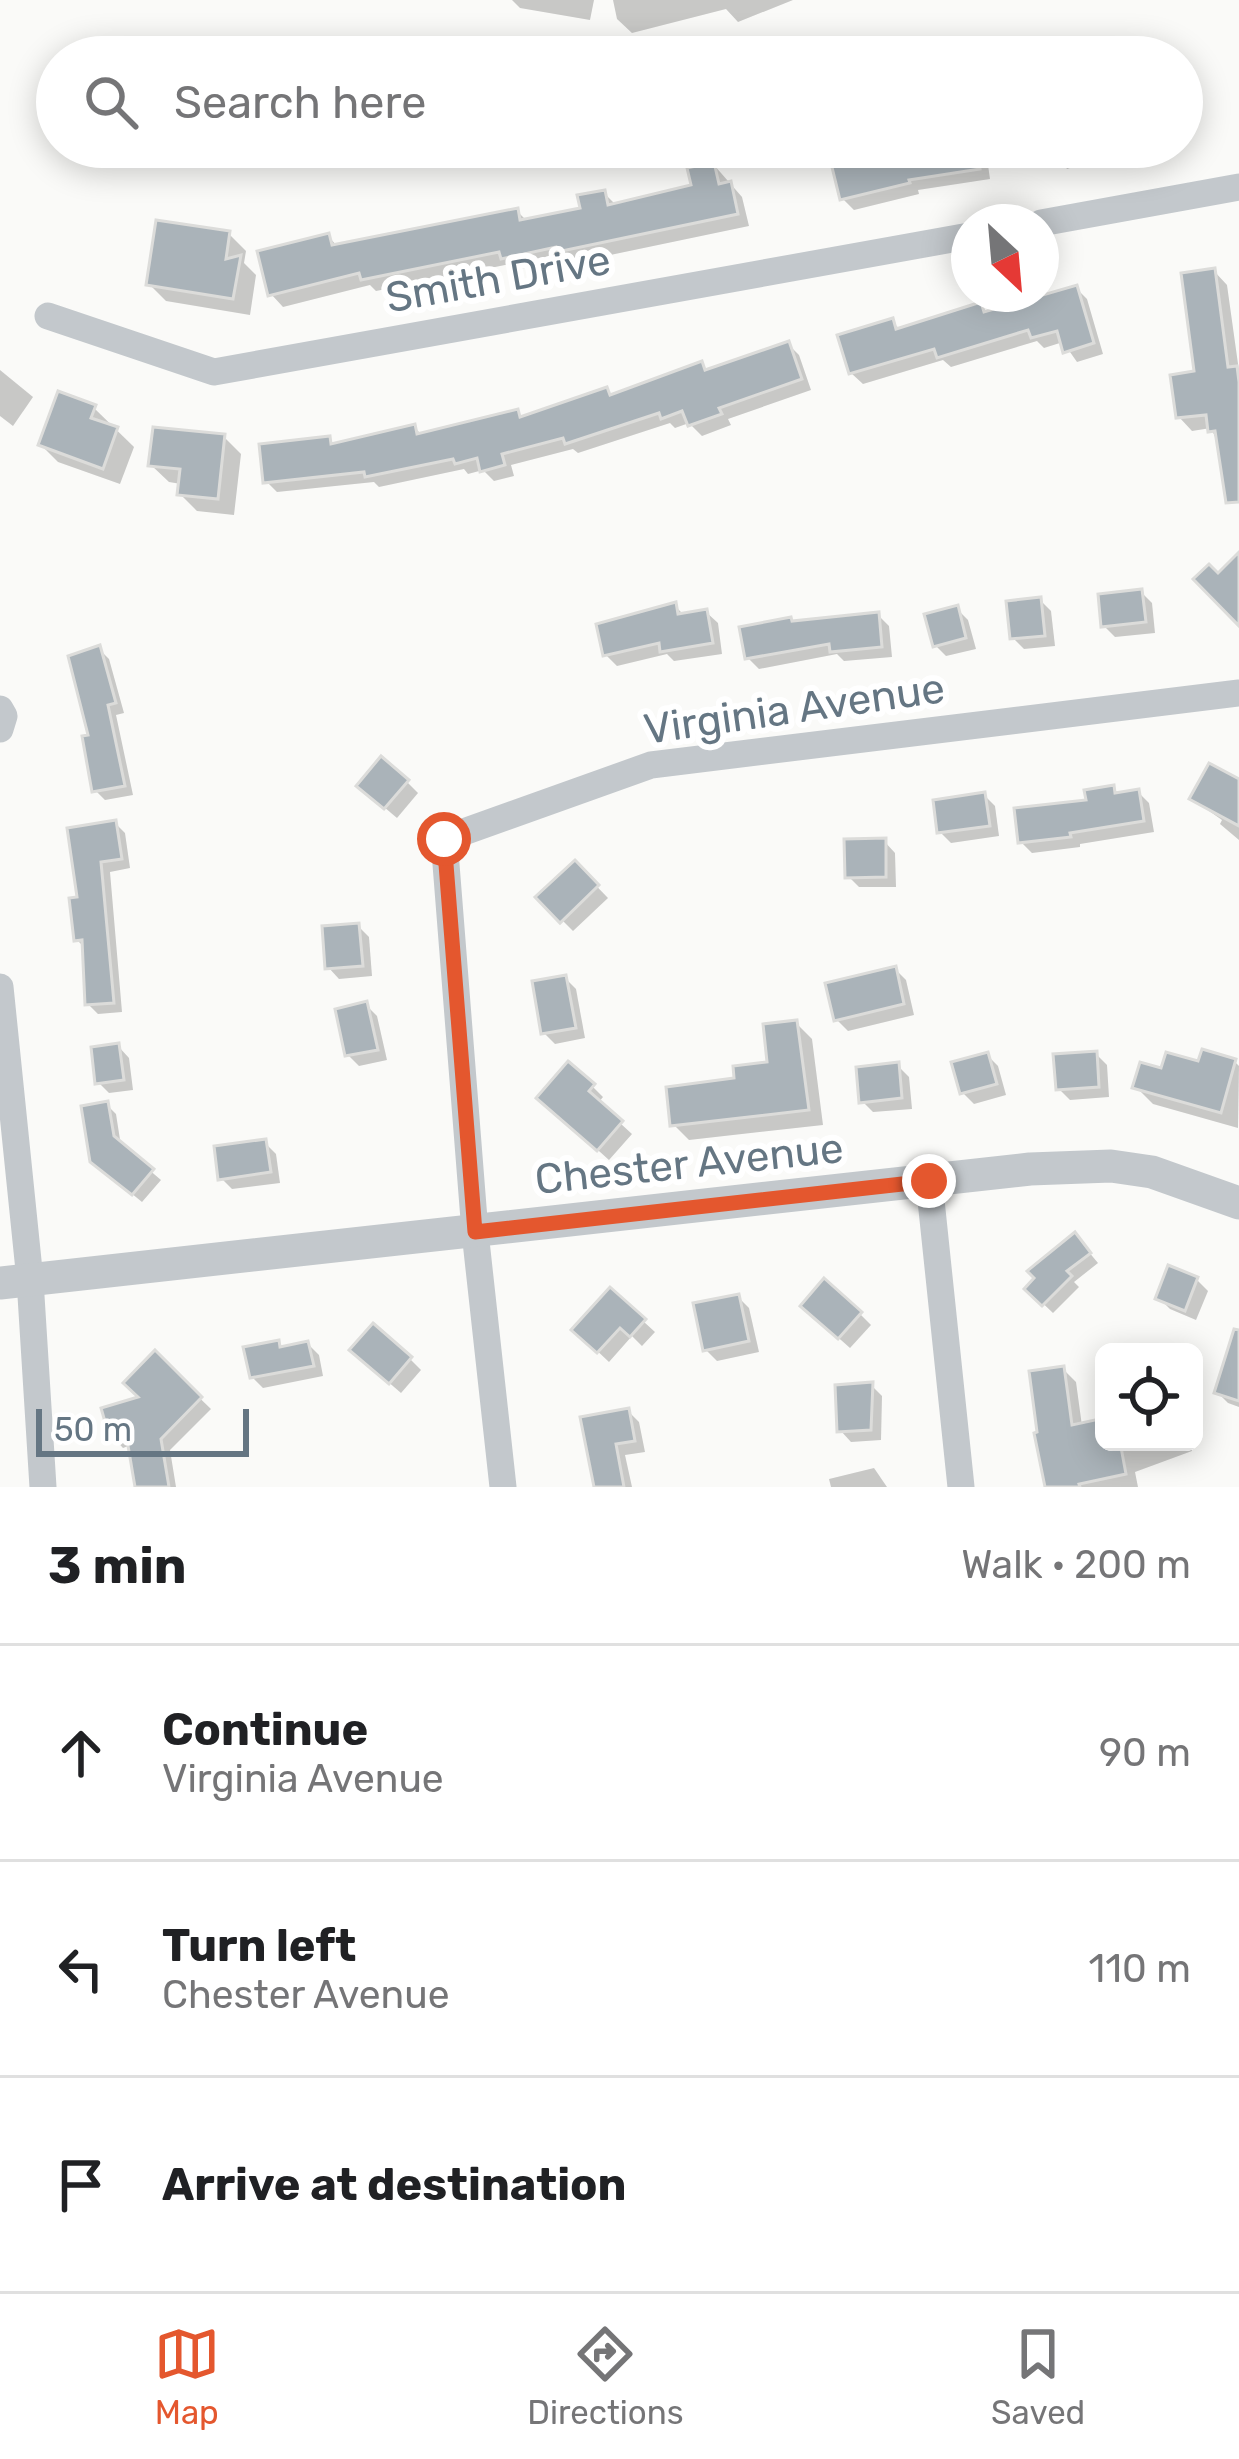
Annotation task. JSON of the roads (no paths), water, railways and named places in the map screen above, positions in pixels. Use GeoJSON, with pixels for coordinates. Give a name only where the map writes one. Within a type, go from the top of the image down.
{"type":"FeatureCollection","features":[{"type":"Feature","properties":{"kind":"street"},"geometry":{"type":"LineString","coordinates":[[1059,220],[1239,187]]}},
{"type":"Feature","properties":{"kind":"street","name":"Smith Drive"},"geometry":{"type":"LineString","coordinates":[[48,316],[214,372],[951,239]]}},
{"type":"Feature","properties":{"kind":"street","name":"Virginia Avenue"},"geometry":{"type":"LineString","coordinates":[[503,1487],[475,1232],[444,839],[651,765],[1239,693]]}},
{"type":"Feature","properties":{"kind":"street"},"geometry":{"type":"LineString","coordinates":[[0,710],[4,716],[0,729]]}},
{"type":"Feature","properties":{"kind":"street"},"geometry":{"type":"LineString","coordinates":[[0,986],[15,1282],[43,1487]]}},
{"type":"Feature","properties":{"kind":"street","name":"Chester Avenue"},"geometry":{"type":"LineString","coordinates":[[15,1282],[1030,1169],[1111,1166],[1153,1172],[1239,1204]]}},
{"type":"Feature","properties":{"kind":"street"},"geometry":{"type":"LineString","coordinates":[[929,1181],[961,1487]]}}]}
